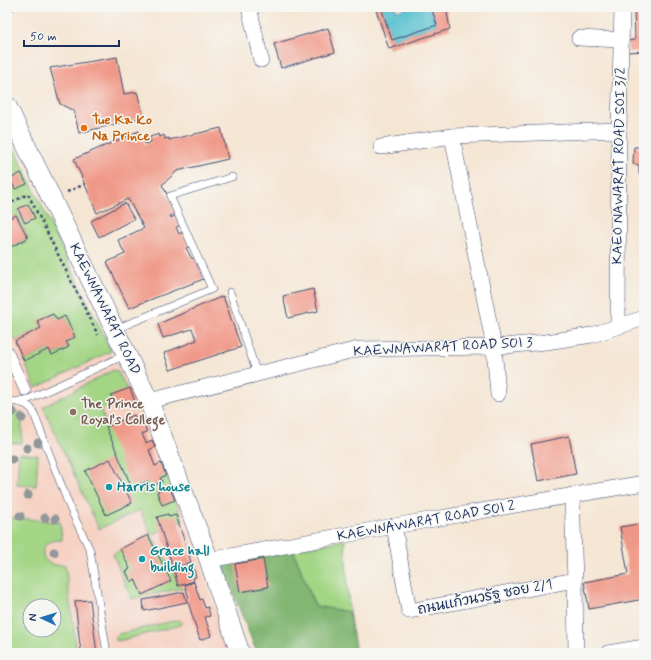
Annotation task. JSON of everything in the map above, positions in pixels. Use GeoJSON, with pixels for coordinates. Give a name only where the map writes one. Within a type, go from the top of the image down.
{"type":"FeatureCollection","features":[{"type":"Feature","properties":{"kind":"street"},"geometry":{"type":"LineString","coordinates":[[249,7],[261,60]]}},
{"type":"Feature","properties":{"kind":"street","name":"KAEO NAWARAT ROAD SOI 3/2"},"geometry":{"type":"LineString","coordinates":[[618,326],[619,130],[622,7]]}},
{"type":"Feature","properties":{"kind":"street"},"geometry":{"type":"LineString","coordinates":[[579,38],[621,40]]}},
{"type":"Feature","properties":{"kind":"street","name":"KAEWNAWARAT ROAD"},"geometry":{"type":"LineString","coordinates":[[7,106],[109,337],[127,354],[148,401],[209,560],[240,653]]}},
{"type":"Feature","properties":{"kind":"street"},"geometry":{"type":"LineString","coordinates":[[381,147],[452,136],[619,130]]}},
{"type":"Feature","properties":{"kind":"street"},"geometry":{"type":"LineString","coordinates":[[452,136],[494,347],[498,394]]}},
{"type":"Feature","properties":{"kind":"street","name":"KAEWNAWARAT ROAD SOI 3"},"geometry":{"type":"LineString","coordinates":[[148,401],[358,349],[494,347],[546,342],[592,335],[644,318]]}},
{"type":"Feature","properties":{"kind":"street"},"geometry":{"type":"LineString","coordinates":[[7,352],[25,390]]}},
{"type":"Feature","properties":{"kind":"street","name":"KAEWNAWARAT ROAD SOI 2"},"geometry":{"type":"LineString","coordinates":[[209,560],[394,526],[644,483]]}},
{"type":"Feature","properties":{"kind":"street"},"geometry":{"type":"LineString","coordinates":[[572,495],[576,653]]}},
{"type":"Feature","properties":{"kind":"street","name":"ถนนแก้วนวรัฐ ซอย 2/1"},"geometry":{"type":"LineString","coordinates":[[394,526],[410,611],[575,580]]}},
{"type":"Feature","properties":{"kind":"street"},"geometry":{"type":"LineString","coordinates":[[608,653],[644,647]]}},
{"type":"Feature","properties":{"kind":"lane"},"geometry":{"type":"LineString","coordinates":[[7,8],[11,7]]}},
{"type":"Feature","properties":{"kind":"lane"},"geometry":{"type":"LineString","coordinates":[[109,337],[116,329],[212,289],[170,196],[232,177]]}},
{"type":"Feature","properties":{"kind":"lane"},"geometry":{"type":"LineString","coordinates":[[230,292],[257,374]]}},
{"type":"Feature","properties":{"kind":"lane"},"geometry":{"type":"LineString","coordinates":[[10,401],[29,399],[127,354]]}},
{"type":"Feature","properties":{"kind":"lane"},"geometry":{"type":"LineString","coordinates":[[10,401],[30,406],[33,411],[70,508],[90,550],[107,653]]}},
{"type":"Feature","properties":{"kind":"path"},"geometry":{"type":"LineString","coordinates":[[67,192],[85,184]]}},
{"type":"Feature","properties":{"kind":"path"},"geometry":{"type":"LineString","coordinates":[[7,205],[28,194],[109,337]]}},
{"type":"Feature","properties":{"kind":"shaded area","name":"The Prince Royal's College"},"geometry":{"type":"Polygon","coordinates":[[[7,133],[169,472],[231,653],[7,653],[7,133]]]}},
{"type":"Feature","properties":{"kind":"green space"},"geometry":{"type":"Polygon","coordinates":[[[7,133],[111,351],[36,388],[24,361],[49,349],[53,355],[69,347],[66,342],[75,337],[65,316],[57,320],[53,314],[38,321],[41,328],[15,341],[7,324],[7,249],[28,238],[17,215],[10,218],[7,212],[7,133]]]}},
{"type":"Feature","properties":{"kind":"green space"},"geometry":{"type":"Polygon","coordinates":[[[113,370],[118,372],[128,391],[101,411],[134,486],[167,474],[183,521],[151,535],[173,570],[178,585],[182,585],[183,588],[131,599],[113,554],[151,534],[140,510],[99,529],[43,407],[113,370]]]}},
{"type":"Feature","properties":{"kind":"green space"},"geometry":{"type":"Polygon","coordinates":[[[7,412],[22,412],[22,443],[7,443],[7,412]]]}},
{"type":"Feature","properties":{"kind":"green space"},"geometry":{"type":"Polygon","coordinates":[[[19,453],[38,455],[36,486],[17,485],[19,453]]]}},
{"type":"Feature","properties":{"kind":"green space"},"geometry":{"type":"Polygon","coordinates":[[[7,517],[60,522],[62,540],[50,542],[45,545],[43,556],[47,562],[55,565],[65,565],[77,653],[7,653],[7,517]]]}},
{"type":"Feature","properties":{"kind":"green space"},"geometry":{"type":"Polygon","coordinates":[[[345,540],[349,612],[315,606],[293,550],[345,540]]]}},
{"type":"Feature","properties":{"kind":"green space"},"geometry":{"type":"Polygon","coordinates":[[[293,550],[315,606],[349,612],[356,653],[257,653],[220,560],[293,550]]]}},
{"type":"Feature","properties":{"kind":"green space"},"geometry":{"type":"Polygon","coordinates":[[[178,620],[182,622],[180,625],[118,641],[115,637],[118,634],[178,620]]]}},
{"type":"Feature","properties":{"kind":"water"},"geometry":{"type":"Polygon","coordinates":[[[381,7],[395,7],[397,11],[411,7],[431,7],[437,25],[392,40],[381,7]]]}},
{"type":"Feature","properties":{"kind":"building"},"geometry":{"type":"Polygon","coordinates":[[[375,7],[381,7],[392,40],[437,25],[431,7],[446,7],[450,29],[389,49],[375,7]]]}},
{"type":"Feature","properties":{"kind":"building"},"geometry":{"type":"Polygon","coordinates":[[[644,8],[644,51],[628,52],[627,41],[635,40],[634,9],[644,8]]]}},
{"type":"Feature","properties":{"kind":"building"},"geometry":{"type":"Polygon","coordinates":[[[328,28],[335,52],[281,68],[274,44],[328,28]]]}},
{"type":"Feature","properties":{"kind":"building"},"geometry":{"type":"Polygon","coordinates":[[[117,57],[124,94],[137,92],[144,117],[79,133],[74,111],[60,104],[50,68],[117,57]]]}},
{"type":"Feature","properties":{"kind":"building"},"geometry":{"type":"Polygon","coordinates":[[[221,128],[228,159],[177,171],[162,185],[177,213],[170,216],[171,218],[176,215],[181,225],[176,227],[179,234],[183,232],[192,245],[186,248],[192,259],[195,257],[206,278],[129,308],[107,262],[125,254],[118,240],[144,228],[128,199],[97,213],[74,159],[139,131],[145,144],[151,142],[150,137],[159,134],[160,137],[164,135],[165,139],[169,138],[169,140],[221,128]]]}},
{"type":"Feature","properties":{"kind":"building"},"geometry":{"type":"Polygon","coordinates":[[[634,147],[644,147],[644,174],[639,174],[639,165],[633,164],[634,147]]]}},
{"type":"Feature","properties":{"kind":"building"},"geometry":{"type":"Polygon","coordinates":[[[21,173],[27,184],[15,189],[10,179],[21,173]]]}},
{"type":"Feature","properties":{"kind":"building"},"geometry":{"type":"Polygon","coordinates":[[[125,203],[134,219],[99,237],[91,221],[125,203]]]}},
{"type":"Feature","properties":{"kind":"building"},"geometry":{"type":"Polygon","coordinates":[[[28,204],[35,218],[25,223],[18,209],[28,204]]]}},
{"type":"Feature","properties":{"kind":"building"},"geometry":{"type":"Polygon","coordinates":[[[7,211],[10,218],[16,215],[28,238],[7,249],[7,211]]]}},
{"type":"Feature","properties":{"kind":"building"},"geometry":{"type":"Polygon","coordinates":[[[313,289],[318,311],[288,318],[283,296],[313,289]]]}},
{"type":"Feature","properties":{"kind":"building"},"geometry":{"type":"Polygon","coordinates":[[[223,296],[241,347],[170,370],[164,353],[197,340],[192,329],[163,338],[158,324],[223,296]]]}},
{"type":"Feature","properties":{"kind":"building"},"geometry":{"type":"Polygon","coordinates":[[[53,314],[57,320],[65,316],[75,337],[66,342],[69,347],[52,355],[49,349],[24,361],[15,341],[41,328],[37,321],[53,314]]]}},
{"type":"Feature","properties":{"kind":"building"},"geometry":{"type":"Polygon","coordinates":[[[130,388],[135,402],[119,408],[117,403],[114,404],[111,395],[130,388]]]}},
{"type":"Feature","properties":{"kind":"building"},"geometry":{"type":"Polygon","coordinates":[[[134,415],[136,420],[141,418],[147,432],[142,434],[146,443],[152,440],[155,447],[149,450],[155,466],[161,463],[166,475],[160,478],[162,482],[150,487],[148,481],[132,488],[106,427],[134,415]]]}},
{"type":"Feature","properties":{"kind":"building"},"geometry":{"type":"Polygon","coordinates":[[[569,436],[576,474],[538,481],[531,444],[569,436]]]}},
{"type":"Feature","properties":{"kind":"building","name":"Harris house"},"geometry":{"type":"Polygon","coordinates":[[[110,459],[132,503],[106,515],[85,471],[110,459]]]}},
{"type":"Feature","properties":{"kind":"building"},"geometry":{"type":"Polygon","coordinates":[[[169,486],[175,500],[162,505],[157,492],[169,486]]]}},
{"type":"Feature","properties":{"kind":"building"},"geometry":{"type":"Polygon","coordinates":[[[168,514],[169,517],[176,515],[191,562],[173,568],[157,517],[168,514]]]}},
{"type":"Feature","properties":{"kind":"building"},"geometry":{"type":"Polygon","coordinates":[[[644,523],[644,599],[589,609],[584,582],[628,574],[620,527],[644,523]]]}},
{"type":"Feature","properties":{"kind":"building","name":"Grace hall building"},"geometry":{"type":"Polygon","coordinates":[[[148,535],[171,581],[142,595],[135,579],[131,582],[126,571],[130,569],[120,549],[148,535]]]}},
{"type":"Feature","properties":{"kind":"building"},"geometry":{"type":"Polygon","coordinates":[[[263,559],[268,587],[240,592],[235,564],[263,559]]]}},
{"type":"Feature","properties":{"kind":"building"},"geometry":{"type":"Polygon","coordinates":[[[188,566],[189,568],[193,567],[196,577],[193,578],[194,581],[178,586],[174,570],[188,566]]]}},
{"type":"Feature","properties":{"kind":"building"},"geometry":{"type":"Polygon","coordinates":[[[194,582],[200,600],[202,599],[205,608],[208,607],[210,616],[205,617],[211,636],[200,640],[187,599],[189,598],[185,585],[194,582]]]}},
{"type":"Feature","properties":{"kind":"building"},"geometry":{"type":"Polygon","coordinates":[[[184,592],[187,602],[144,611],[143,600],[184,592]]]}},
{"type":"Feature","properties":{"kind":"building"},"geometry":{"type":"Polygon","coordinates":[[[90,600],[97,653],[81,653],[75,601],[90,600]]]}},
{"type":"Feature","properties":{"kind":"place","name":"Tue Ka Ko Na Prince"},"geometry":{"type":"Point","coordinates":[84,128]}},
{"type":"Feature","properties":{"kind":"place","name":"The Prince Royal's College"},"geometry":{"type":"Point","coordinates":[73,412]}},
{"type":"Feature","properties":{"kind":"place","name":"Harris house"},"geometry":{"type":"Point","coordinates":[109,487]}},
{"type":"Feature","properties":{"kind":"place","name":"Grace hall building"},"geometry":{"type":"Point","coordinates":[142,559]}}]}
